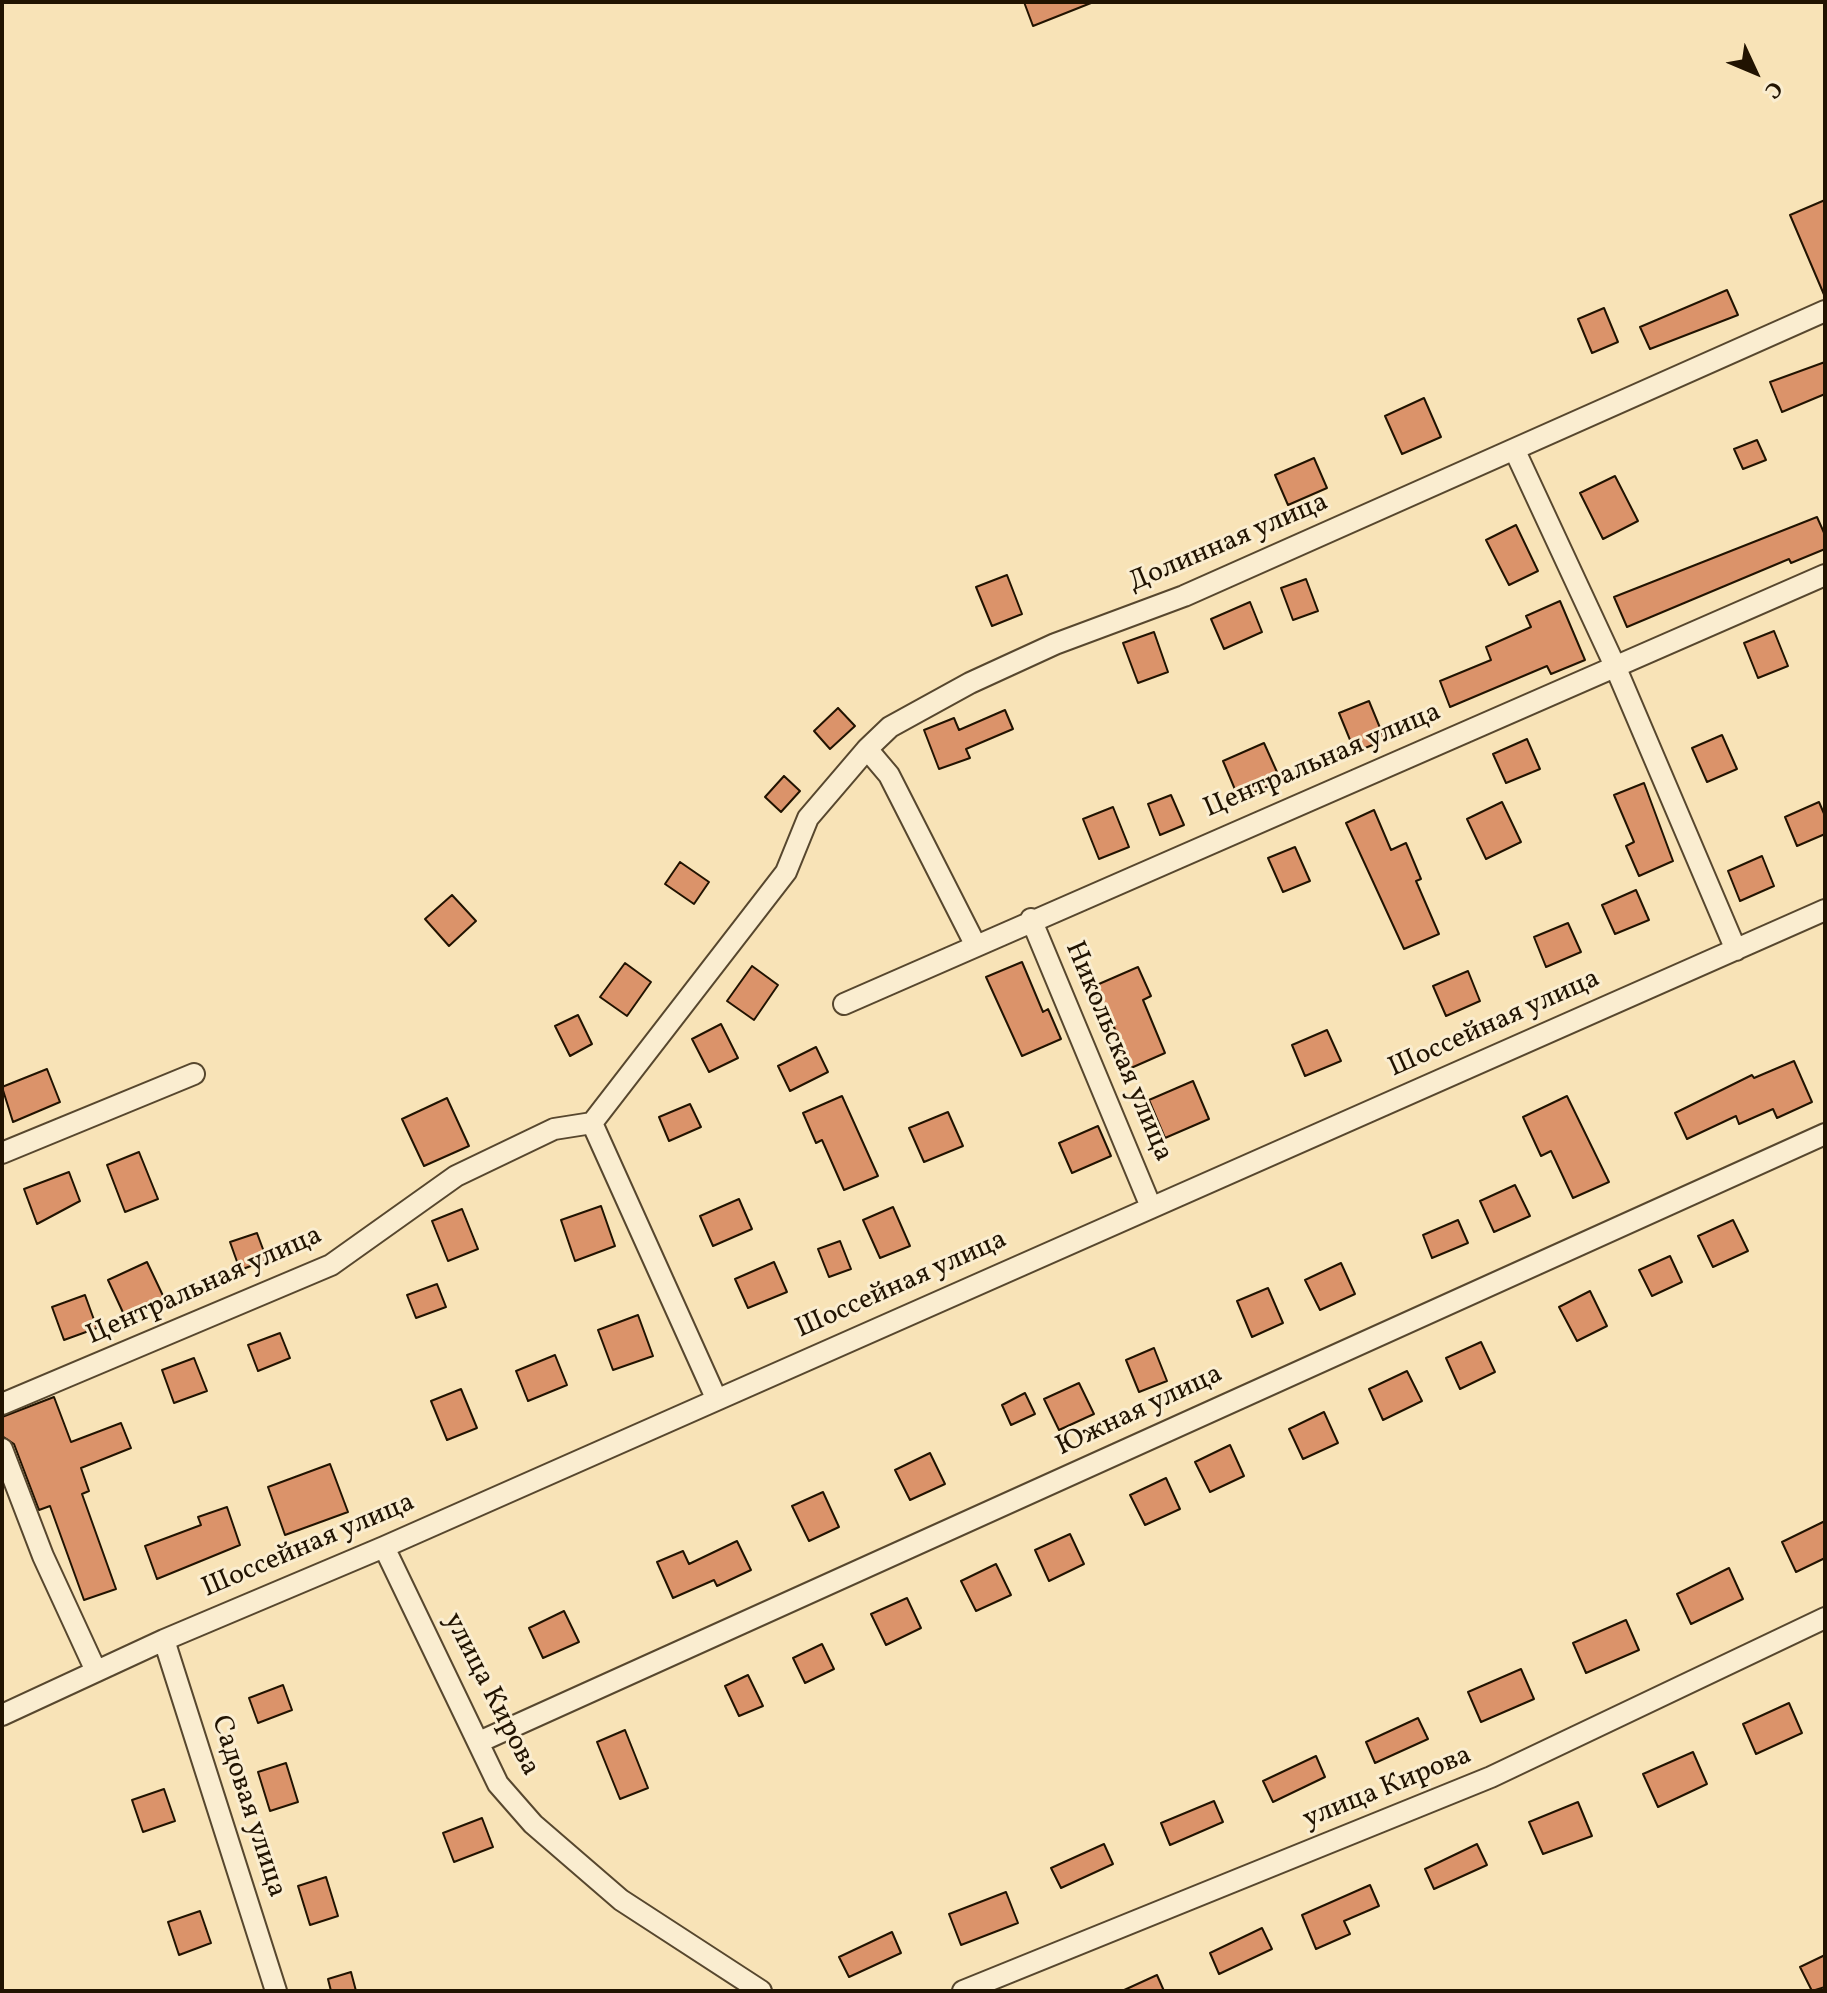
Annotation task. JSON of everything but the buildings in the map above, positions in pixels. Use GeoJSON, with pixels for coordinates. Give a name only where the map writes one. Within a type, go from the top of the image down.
{"type":"FeatureCollection","features":[{"type":"Feature","properties":{"kind":"street","name":"Долинная улица"},"geometry":{"type":"LineString","coordinates":[[592,1123],[786,872],[808,818],[890,727],[1055,644],[1184,596],[1825,311]]}},
{"type":"Feature","properties":{"kind":"street"},"geometry":{"type":"LineString","coordinates":[[1515,451],[1615,666],[1736,950]]}},
{"type":"Feature","properties":{"kind":"street","name":"Центральная улица"},"geometry":{"type":"LineString","coordinates":[[844,1004],[1031,919],[1825,575]]}},
{"type":"Feature","properties":{"kind":"street"},"geometry":{"type":"LineString","coordinates":[[867,749],[889,775],[975,944]]}},
{"type":"Feature","properties":{"kind":"street","name":"Шоссейная улица"},"geometry":{"type":"LineString","coordinates":[[2,1715],[164,1640],[384,1547],[1825,910]]}},
{"type":"Feature","properties":{"kind":"street","name":"Никольская улица"},"geometry":{"type":"LineString","coordinates":[[1031,919],[1151,1207]]}},
{"type":"Feature","properties":{"kind":"street"},"geometry":{"type":"LineString","coordinates":[[2,1153],[194,1074]]}},
{"type":"Feature","properties":{"kind":"street"},"geometry":{"type":"LineString","coordinates":[[592,1123],[716,1398]]}},
{"type":"Feature","properties":{"kind":"street","name":"Центральная улица"},"geometry":{"type":"LineString","coordinates":[[2,1404],[331,1265],[456,1176],[554,1129],[592,1123]]}},
{"type":"Feature","properties":{"kind":"street","name":"Южная улица"},"geometry":{"type":"LineString","coordinates":[[479,1742],[1825,1134]]}},
{"type":"Feature","properties":{"kind":"street"},"geometry":{"type":"LineString","coordinates":[[2,1449],[43,1556],[96,1671]]}},
{"type":"Feature","properties":{"kind":"street","name":"улица Кирова"},"geometry":{"type":"LineString","coordinates":[[384,1547],[498,1784],[533,1824],[621,1900],[761,1991]]}},
{"type":"Feature","properties":{"kind":"street","name":"улица Кирова"},"geometry":{"type":"LineString","coordinates":[[965,1991],[1491,1777],[1825,1618]]}},
{"type":"Feature","properties":{"kind":"street","name":"Садовая улица"},"geometry":{"type":"LineString","coordinates":[[164,1640],[276,1991]]}}]}
